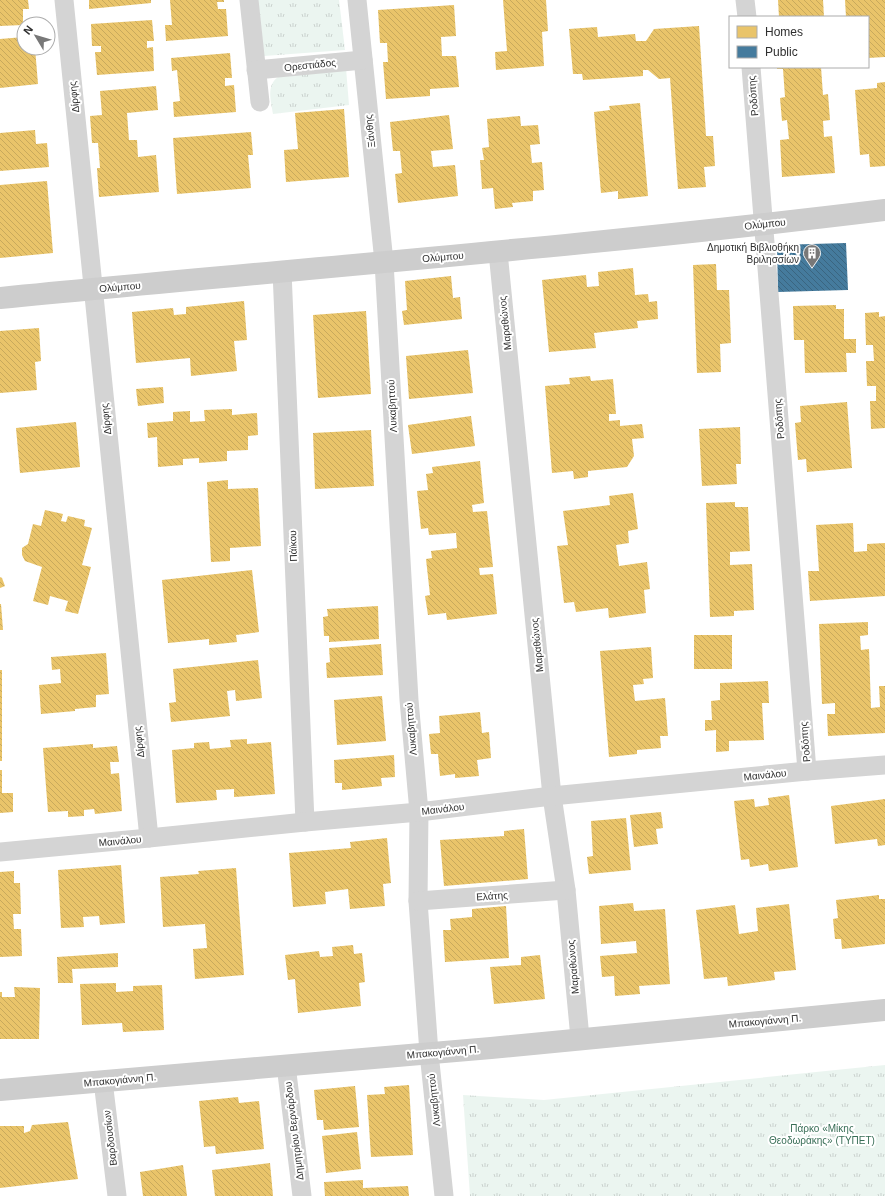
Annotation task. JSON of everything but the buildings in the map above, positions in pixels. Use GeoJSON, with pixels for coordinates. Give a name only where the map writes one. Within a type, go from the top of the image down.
{"type":"FeatureCollection","features":[{"type":"Feature","properties":{"kind":"street","name":"Δίρφης"},"geometry":{"type":"LineString","coordinates":[[64,0],[149,838]]}},
{"type":"Feature","properties":{"kind":"street"},"geometry":{"type":"LineString","coordinates":[[249,0],[260,102]]}},
{"type":"Feature","properties":{"kind":"street","name":"Ξάνθης"},"geometry":{"type":"LineString","coordinates":[[357,0],[384,262]]}},
{"type":"Feature","properties":{"kind":"street"},"geometry":{"type":"LineString","coordinates":[[745,0],[747,16]]}},
{"type":"Feature","properties":{"kind":"street","name":"Ορεστιάδος"},"geometry":{"type":"LineString","coordinates":[[256,70],[363,60]]}},
{"type":"Feature","properties":{"kind":"street","name":"Ροδόπης"},"geometry":{"type":"LineString","coordinates":[[751,68],[807,771]]}},
{"type":"Feature","properties":{"kind":"street","name":"Ολύμπου"},"geometry":{"type":"LineString","coordinates":[[0,298],[498,252],[763,225],[885,210]]}},
{"type":"Feature","properties":{"kind":"street","name":"Μαραθώνος"},"geometry":{"type":"LineString","coordinates":[[498,252],[552,796],[566,890],[580,1038]]}},
{"type":"Feature","properties":{"kind":"street","name":"Λυκαβηττού"},"geometry":{"type":"LineString","coordinates":[[384,262],[408,700],[419,812],[418,901],[429,1053],[444,1196]]}},
{"type":"Feature","properties":{"kind":"street","name":"Πάϊκου"},"geometry":{"type":"LineString","coordinates":[[282,271],[304,822]]}},
{"type":"Feature","properties":{"kind":"street","name":"Μαινάλου"},"geometry":{"type":"LineString","coordinates":[[0,852],[419,812],[552,796],[807,771],[885,765]]}},
{"type":"Feature","properties":{"kind":"street","name":"Ελάτης"},"geometry":{"type":"LineString","coordinates":[[418,901],[566,890]]}},
{"type":"Feature","properties":{"kind":"street","name":"Μπακογιάννη Π."},"geometry":{"type":"LineString","coordinates":[[0,1090],[429,1053],[885,1010]]}},
{"type":"Feature","properties":{"kind":"street","name":"Δημητρίου Βερνάρδου"},"geometry":{"type":"LineString","coordinates":[[286,1065],[302,1196]]}},
{"type":"Feature","properties":{"kind":"street","name":"Βαρδουσίων"},"geometry":{"type":"LineString","coordinates":[[103,1081],[117,1196]]}},
{"type":"Feature","properties":{"kind":"green space"},"geometry":{"type":"Polygon","coordinates":[[[258,0],[339,0],[345,50],[264,56],[258,0]]]}},
{"type":"Feature","properties":{"kind":"green space"},"geometry":{"type":"Polygon","coordinates":[[[346,68],[349,105],[273,114],[270,94],[272,85],[278,77],[346,68]]]}},
{"type":"Feature","properties":{"kind":"green space","name":"Πάρκο «Μίκης Θεοδωράκης» (ΤΥΠΕΤ)"},"geometry":{"type":"Polygon","coordinates":[[[885,1065],[885,1196],[470,1196],[463,1095],[544,1100],[885,1065]]]}},
{"type":"Feature","properties":{"kind":"place","name":"Δημοτική Βιβλιοθήκη Βριλησσίων"},"geometry":{"type":"Point","coordinates":[812,268]}}]}
